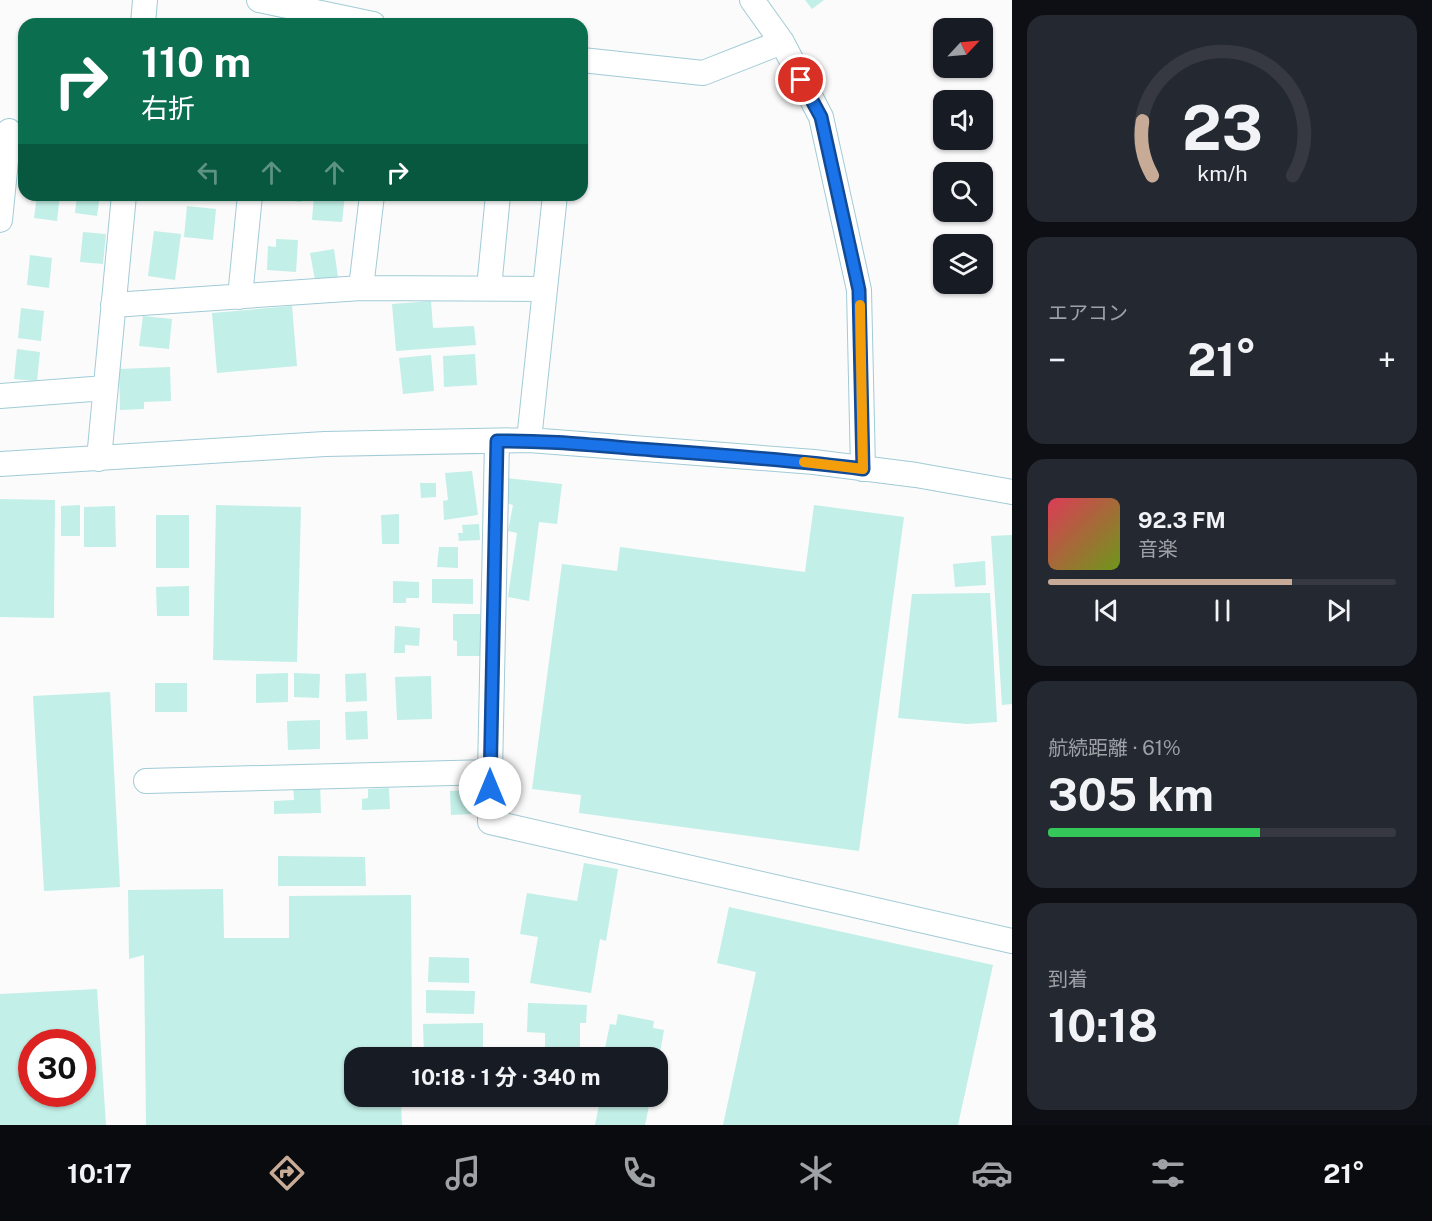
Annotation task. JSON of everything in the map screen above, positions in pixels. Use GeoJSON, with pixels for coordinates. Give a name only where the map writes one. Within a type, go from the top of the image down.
{"type":"FeatureCollection","features":[{"type":"Feature","properties":{"kind":"street"},"geometry":{"type":"LineString","coordinates":[[143,18],[145,0]]}},
{"type":"Feature","properties":{"kind":"street"},"geometry":{"type":"LineString","coordinates":[[259,0],[344,18]]}},
{"type":"Feature","properties":{"kind":"street"},"geometry":{"type":"LineString","coordinates":[[752,0],[782,42],[821,117],[859,290],[863,469]]}},
{"type":"Feature","properties":{"kind":"street"},"geometry":{"type":"LineString","coordinates":[[588,61],[703,72],[782,42]]}},
{"type":"Feature","properties":{"kind":"street"},"geometry":{"type":"LineString","coordinates":[[0,220],[11,130]]}},
{"type":"Feature","properties":{"kind":"street"},"geometry":{"type":"LineString","coordinates":[[99,459],[123,201]]}},
{"type":"Feature","properties":{"kind":"street"},"geometry":{"type":"LineString","coordinates":[[240,297],[249,201]]}},
{"type":"Feature","properties":{"kind":"street"},"geometry":{"type":"LineString","coordinates":[[361,288],[371,201]]}},
{"type":"Feature","properties":{"kind":"street"},"geometry":{"type":"LineString","coordinates":[[489,288],[497,201]]}},
{"type":"Feature","properties":{"kind":"street"},"geometry":{"type":"LineString","coordinates":[[529,440],[554,201]]}},
{"type":"Feature","properties":{"kind":"street"},"geometry":{"type":"LineString","coordinates":[[113,304],[361,288],[545,289]]}},
{"type":"Feature","properties":{"kind":"street"},"geometry":{"type":"LineString","coordinates":[[0,396],[105,388]]}},
{"type":"Feature","properties":{"kind":"street"},"geometry":{"type":"LineString","coordinates":[[0,464],[325,444],[529,440],[814,462],[916,475],[1012,492]]}},
{"type":"Feature","properties":{"kind":"street"},"geometry":{"type":"LineString","coordinates":[[497,441],[490,822],[1012,942]]}},
{"type":"Feature","properties":{"kind":"street"},"geometry":{"type":"LineString","coordinates":[[147,781],[490,772]]}},
{"type":"Feature","properties":{"kind":"building"},"geometry":{"type":"Polygon","coordinates":[[[805,0],[824,0],[812,9],[805,0]]]}},
{"type":"Feature","properties":{"kind":"building"},"geometry":{"type":"Polygon","coordinates":[[[36,201],[59,201],[57,221],[34,218],[36,201]]]}},
{"type":"Feature","properties":{"kind":"building"},"geometry":{"type":"Polygon","coordinates":[[[76,201],[99,201],[97,216],[75,213],[76,201]]]}},
{"type":"Feature","properties":{"kind":"building"},"geometry":{"type":"Polygon","coordinates":[[[314,201],[344,201],[342,222],[312,220],[314,201]]]}},
{"type":"Feature","properties":{"kind":"building"},"geometry":{"type":"Polygon","coordinates":[[[187,206],[216,209],[213,240],[184,237],[187,206]]]}},
{"type":"Feature","properties":{"kind":"building"},"geometry":{"type":"Polygon","coordinates":[[[154,231],[181,234],[175,280],[148,276],[154,231]]]}},
{"type":"Feature","properties":{"kind":"building"},"geometry":{"type":"Polygon","coordinates":[[[83,232],[106,234],[103,264],[80,262],[83,232]]]}},
{"type":"Feature","properties":{"kind":"building"},"geometry":{"type":"Polygon","coordinates":[[[276,239],[298,240],[296,272],[267,270],[268,246],[276,247],[276,239]]]}},
{"type":"Feature","properties":{"kind":"building"},"geometry":{"type":"Polygon","coordinates":[[[334,249],[338,277],[315,280],[310,253],[334,249]]]}},
{"type":"Feature","properties":{"kind":"building"},"geometry":{"type":"Polygon","coordinates":[[[30,255],[52,258],[49,288],[27,285],[30,255]]]}},
{"type":"Feature","properties":{"kind":"building"},"geometry":{"type":"Polygon","coordinates":[[[431,301],[433,328],[474,326],[476,345],[396,351],[392,304],[431,301]]]}},
{"type":"Feature","properties":{"kind":"building"},"geometry":{"type":"Polygon","coordinates":[[[292,306],[297,366],[217,373],[212,313],[292,306]]]}},
{"type":"Feature","properties":{"kind":"building"},"geometry":{"type":"Polygon","coordinates":[[[21,308],[44,311],[41,341],[18,338],[21,308]]]}},
{"type":"Feature","properties":{"kind":"building"},"geometry":{"type":"Polygon","coordinates":[[[143,316],[172,319],[169,349],[139,346],[143,316]]]}},
{"type":"Feature","properties":{"kind":"building"},"geometry":{"type":"Polygon","coordinates":[[[17,349],[40,352],[37,381],[14,379],[17,349]]]}},
{"type":"Feature","properties":{"kind":"building"},"geometry":{"type":"Polygon","coordinates":[[[475,354],[477,385],[444,387],[443,356],[475,354]]]}},
{"type":"Feature","properties":{"kind":"building"},"geometry":{"type":"Polygon","coordinates":[[[431,355],[434,391],[403,394],[399,358],[431,355]]]}},
{"type":"Feature","properties":{"kind":"building"},"geometry":{"type":"Polygon","coordinates":[[[170,367],[171,401],[144,402],[144,409],[120,410],[119,369],[170,367]]]}},
{"type":"Feature","properties":{"kind":"building"},"geometry":{"type":"Polygon","coordinates":[[[472,471],[478,515],[444,520],[443,501],[448,500],[445,473],[472,471]]]}},
{"type":"Feature","properties":{"kind":"building"},"geometry":{"type":"Polygon","coordinates":[[[506,478],[562,484],[557,524],[539,522],[529,601],[508,597],[517,533],[508,531],[513,505],[503,502],[506,478]]]}},
{"type":"Feature","properties":{"kind":"building"},"geometry":{"type":"Polygon","coordinates":[[[420,483],[436,483],[436,497],[421,498],[420,483]]]}},
{"type":"Feature","properties":{"kind":"building"},"geometry":{"type":"Polygon","coordinates":[[[0,499],[55,500],[54,618],[0,617],[0,499]]]}},
{"type":"Feature","properties":{"kind":"building"},"geometry":{"type":"Polygon","coordinates":[[[80,505],[80,536],[61,536],[61,506],[80,505]]]}},
{"type":"Feature","properties":{"kind":"building"},"geometry":{"type":"Polygon","coordinates":[[[216,505],[301,507],[297,662],[213,660],[216,505]]]}},
{"type":"Feature","properties":{"kind":"building"},"geometry":{"type":"Polygon","coordinates":[[[814,505],[904,517],[859,851],[579,813],[581,795],[532,789],[562,564],[617,571],[620,547],[805,572],[814,505]]]}},
{"type":"Feature","properties":{"kind":"building"},"geometry":{"type":"Polygon","coordinates":[[[115,506],[116,547],[84,547],[84,507],[115,506]]]}},
{"type":"Feature","properties":{"kind":"building"},"geometry":{"type":"Polygon","coordinates":[[[399,514],[399,544],[382,544],[381,515],[399,514]]]}},
{"type":"Feature","properties":{"kind":"building"},"geometry":{"type":"Polygon","coordinates":[[[156,515],[189,515],[189,568],[156,568],[156,515]]]}},
{"type":"Feature","properties":{"kind":"building"},"geometry":{"type":"Polygon","coordinates":[[[479,524],[480,540],[459,541],[458,533],[463,533],[462,525],[479,524]]]}},
{"type":"Feature","properties":{"kind":"building"},"geometry":{"type":"Polygon","coordinates":[[[1012,535],[1012,704],[1002,705],[991,536],[1012,535]]]}},
{"type":"Feature","properties":{"kind":"building"},"geometry":{"type":"Polygon","coordinates":[[[439,547],[458,547],[458,568],[437,567],[439,547]]]}},
{"type":"Feature","properties":{"kind":"building"},"geometry":{"type":"Polygon","coordinates":[[[985,561],[986,585],[955,587],[953,564],[985,561]]]}},
{"type":"Feature","properties":{"kind":"building"},"geometry":{"type":"Polygon","coordinates":[[[432,579],[473,579],[473,604],[432,603],[432,579]]]}},
{"type":"Feature","properties":{"kind":"building"},"geometry":{"type":"Polygon","coordinates":[[[393,581],[419,582],[419,598],[406,598],[406,603],[393,603],[393,581]]]}},
{"type":"Feature","properties":{"kind":"building"},"geometry":{"type":"Polygon","coordinates":[[[189,586],[189,616],[157,616],[156,587],[189,586]]]}},
{"type":"Feature","properties":{"kind":"building"},"geometry":{"type":"Polygon","coordinates":[[[990,593],[997,722],[967,724],[898,718],[912,594],[990,593]]]}},
{"type":"Feature","properties":{"kind":"building"},"geometry":{"type":"Polygon","coordinates":[[[453,614],[480,614],[480,656],[457,656],[457,641],[453,640],[453,614]]]}},
{"type":"Feature","properties":{"kind":"building"},"geometry":{"type":"Polygon","coordinates":[[[395,626],[420,628],[419,646],[405,645],[405,653],[394,653],[395,626]]]}},
{"type":"Feature","properties":{"kind":"building"},"geometry":{"type":"Polygon","coordinates":[[[288,673],[288,702],[256,703],[256,674],[288,673]]]}},
{"type":"Feature","properties":{"kind":"building"},"geometry":{"type":"Polygon","coordinates":[[[294,673],[320,674],[319,698],[294,697],[294,673]]]}},
{"type":"Feature","properties":{"kind":"building"},"geometry":{"type":"Polygon","coordinates":[[[366,673],[367,701],[346,702],[345,674],[366,673]]]}},
{"type":"Feature","properties":{"kind":"building"},"geometry":{"type":"Polygon","coordinates":[[[431,676],[432,719],[397,720],[395,677],[431,676]]]}},
{"type":"Feature","properties":{"kind":"building"},"geometry":{"type":"Polygon","coordinates":[[[155,683],[187,683],[187,712],[155,712],[155,683]]]}},
{"type":"Feature","properties":{"kind":"building"},"geometry":{"type":"Polygon","coordinates":[[[110,692],[120,887],[44,891],[33,696],[110,692]]]}},
{"type":"Feature","properties":{"kind":"building"},"geometry":{"type":"Polygon","coordinates":[[[367,711],[368,739],[346,740],[345,712],[367,711]]]}},
{"type":"Feature","properties":{"kind":"building"},"geometry":{"type":"Polygon","coordinates":[[[320,720],[320,749],[288,750],[287,721],[320,720]]]}},
{"type":"Feature","properties":{"kind":"building"},"geometry":{"type":"Polygon","coordinates":[[[320,783],[321,813],[274,814],[274,801],[294,800],[293,784],[320,783]]]}},
{"type":"Feature","properties":{"kind":"building"},"geometry":{"type":"Polygon","coordinates":[[[389,788],[390,809],[362,810],[362,799],[368,798],[368,789],[389,788]]]}},
{"type":"Feature","properties":{"kind":"building"},"geometry":{"type":"Polygon","coordinates":[[[472,790],[473,814],[451,815],[450,791],[472,790]]]}},
{"type":"Feature","properties":{"kind":"building"},"geometry":{"type":"Polygon","coordinates":[[[278,856],[365,857],[366,886],[278,886],[278,856]]]}},
{"type":"Feature","properties":{"kind":"building"},"geometry":{"type":"Polygon","coordinates":[[[584,863],[618,869],[606,941],[600,939],[591,993],[530,983],[538,937],[520,934],[527,893],[577,901],[584,863]]]}},
{"type":"Feature","properties":{"kind":"building"},"geometry":{"type":"Polygon","coordinates":[[[223,889],[224,938],[289,938],[289,896],[411,895],[412,1047],[344,1047],[344,1107],[401,1107],[402,1125],[146,1125],[144,955],[129,959],[128,890],[223,889]]]}},
{"type":"Feature","properties":{"kind":"building"},"geometry":{"type":"Polygon","coordinates":[[[729,907],[993,965],[958,1125],[723,1125],[756,972],[717,963],[729,907]]]}},
{"type":"Feature","properties":{"kind":"building"},"geometry":{"type":"Polygon","coordinates":[[[429,957],[469,958],[469,983],[428,982],[429,957]]]}},
{"type":"Feature","properties":{"kind":"building"},"geometry":{"type":"Polygon","coordinates":[[[97,989],[106,1125],[0,1125],[0,994],[97,989]]]}},
{"type":"Feature","properties":{"kind":"building"},"geometry":{"type":"Polygon","coordinates":[[[426,990],[475,991],[474,1014],[426,1013],[426,990]]]}},
{"type":"Feature","properties":{"kind":"building"},"geometry":{"type":"Polygon","coordinates":[[[528,1003],[587,1005],[586,1023],[580,1023],[580,1047],[545,1047],[545,1033],[527,1032],[528,1003]]]}},
{"type":"Feature","properties":{"kind":"building"},"geometry":{"type":"Polygon","coordinates":[[[618,1014],[654,1021],[653,1028],[664,1030],[661,1047],[605,1047],[610,1024],[616,1025],[618,1014]]]}},
{"type":"Feature","properties":{"kind":"building"},"geometry":{"type":"Polygon","coordinates":[[[483,1023],[483,1047],[424,1047],[423,1024],[483,1023]]]}},
{"type":"Feature","properties":{"kind":"building"},"geometry":{"type":"Polygon","coordinates":[[[599,1107],[649,1107],[645,1125],[595,1125],[599,1107]]]}},
{"type":"Feature","properties":{"kind":"slow traffic"},"geometry":{"type":"LineString","coordinates":[[804,462],[863,469],[860,305]]}},
{"type":"Feature","properties":{"kind":"route"},"geometry":{"type":"LineString","coordinates":[[490,788],[497,441],[529,440],[814,462],[863,469],[859,290],[821,117],[801,80]]}}]}
